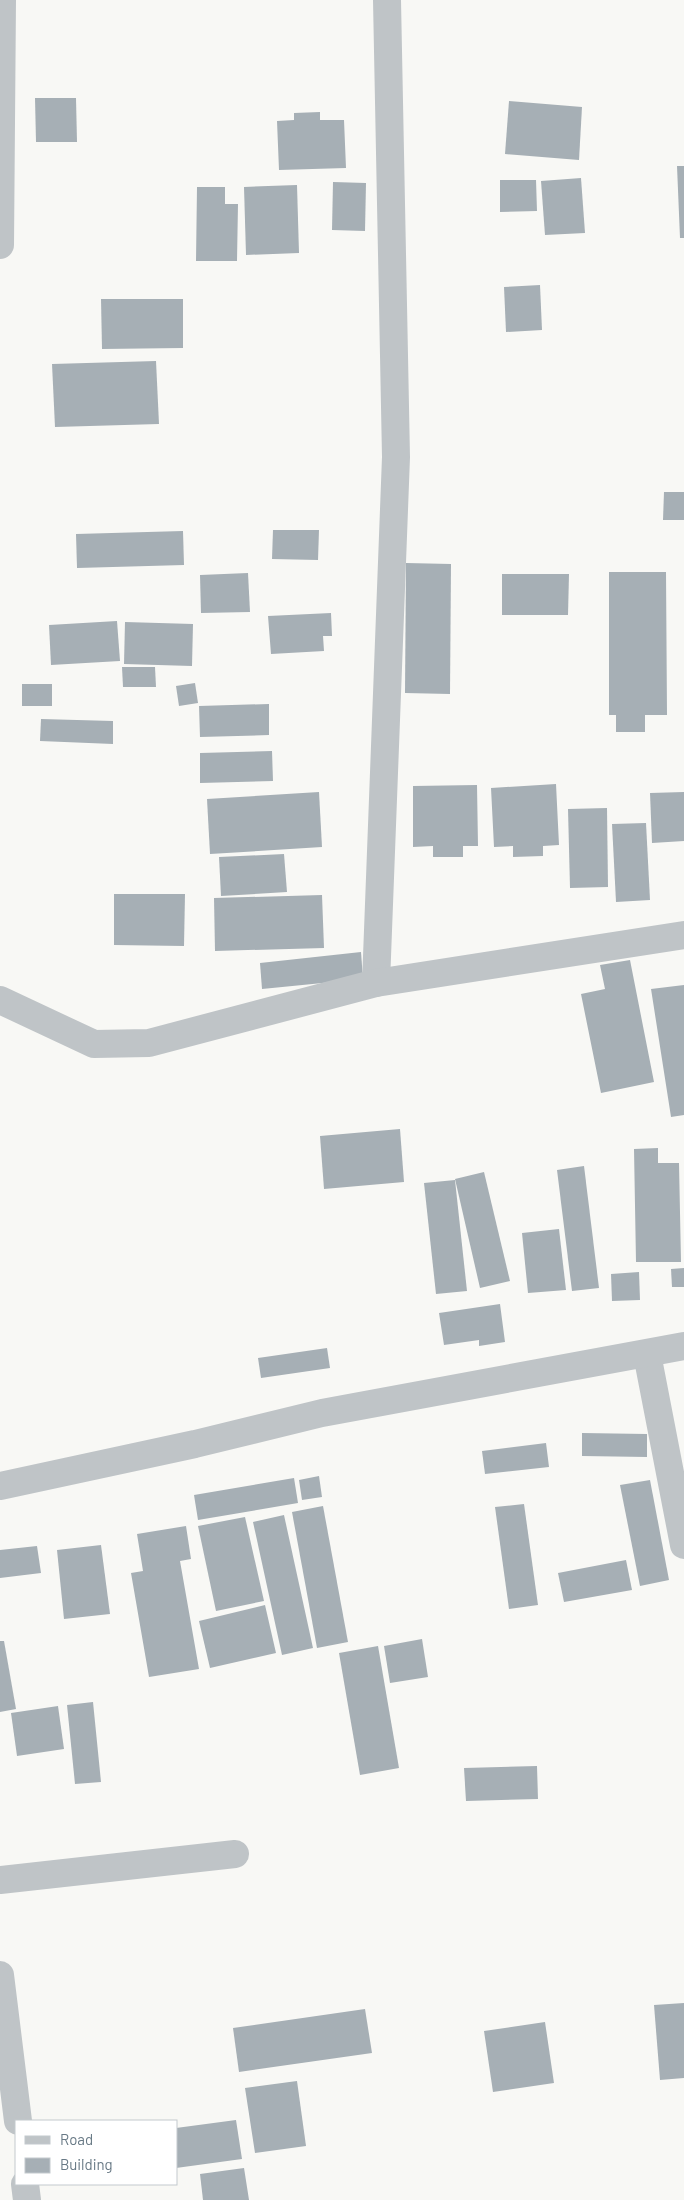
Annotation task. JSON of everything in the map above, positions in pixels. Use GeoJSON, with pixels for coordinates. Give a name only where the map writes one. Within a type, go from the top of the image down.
{"type":"FeatureCollection","features":[{"type":"Feature","properties":{"kind":"street"},"geometry":{"type":"LineString","coordinates":[[0,245],[2,0]]}},
{"type":"Feature","properties":{"kind":"street"},"geometry":{"type":"LineString","coordinates":[[376,982],[396,457],[387,0]]}},
{"type":"Feature","properties":{"kind":"street"},"geometry":{"type":"LineString","coordinates":[[0,1000],[94,1044],[149,1043],[376,982],[684,935]]}},
{"type":"Feature","properties":{"kind":"street"},"geometry":{"type":"LineString","coordinates":[[0,1486],[195,1444],[322,1413],[684,1346]]}},
{"type":"Feature","properties":{"kind":"street"},"geometry":{"type":"LineString","coordinates":[[647,1354],[684,1545]]}},
{"type":"Feature","properties":{"kind":"street"},"geometry":{"type":"LineString","coordinates":[[0,1880],[235,1854]]}},
{"type":"Feature","properties":{"kind":"street"},"geometry":{"type":"LineString","coordinates":[[0,1975],[18,2120]]}},
{"type":"Feature","properties":{"kind":"street"},"geometry":{"type":"LineString","coordinates":[[25,2185],[27,2200]]}},
{"type":"Feature","properties":{"kind":"building"},"geometry":{"type":"Polygon","coordinates":[[[35,98],[76,98],[77,142],[36,142],[35,98]]]}},
{"type":"Feature","properties":{"kind":"building"},"geometry":{"type":"Polygon","coordinates":[[[509,101],[582,107],[579,160],[505,154],[509,101]]]}},
{"type":"Feature","properties":{"kind":"building"},"geometry":{"type":"Polygon","coordinates":[[[320,112],[320,120],[344,120],[346,168],[279,170],[277,121],[294,120],[294,113],[320,112]]]}},
{"type":"Feature","properties":{"kind":"building"},"geometry":{"type":"Polygon","coordinates":[[[677,166],[684,166],[684,238],[680,238],[677,166]]]}},
{"type":"Feature","properties":{"kind":"building"},"geometry":{"type":"Polygon","coordinates":[[[581,178],[585,233],[545,235],[541,181],[581,178]]]}},
{"type":"Feature","properties":{"kind":"building"},"geometry":{"type":"Polygon","coordinates":[[[500,180],[536,180],[537,211],[500,212],[500,180]]]}},
{"type":"Feature","properties":{"kind":"building"},"geometry":{"type":"Polygon","coordinates":[[[333,182],[366,183],[365,231],[332,230],[333,182]]]}},
{"type":"Feature","properties":{"kind":"building"},"geometry":{"type":"Polygon","coordinates":[[[297,185],[299,253],[246,255],[244,187],[297,185]]]}},
{"type":"Feature","properties":{"kind":"building"},"geometry":{"type":"Polygon","coordinates":[[[197,187],[225,187],[225,204],[238,204],[237,261],[196,261],[197,187]]]}},
{"type":"Feature","properties":{"kind":"building"},"geometry":{"type":"Polygon","coordinates":[[[540,285],[542,330],[506,332],[504,287],[540,285]]]}},
{"type":"Feature","properties":{"kind":"building"},"geometry":{"type":"Polygon","coordinates":[[[101,299],[183,299],[183,348],[102,349],[101,299]]]}},
{"type":"Feature","properties":{"kind":"building"},"geometry":{"type":"Polygon","coordinates":[[[156,361],[159,424],[55,427],[52,364],[156,361]]]}},
{"type":"Feature","properties":{"kind":"building"},"geometry":{"type":"Polygon","coordinates":[[[664,492],[684,492],[684,520],[663,520],[664,492]]]}},
{"type":"Feature","properties":{"kind":"building"},"geometry":{"type":"Polygon","coordinates":[[[273,530],[319,530],[318,560],[272,559],[273,530]]]}},
{"type":"Feature","properties":{"kind":"building"},"geometry":{"type":"Polygon","coordinates":[[[183,531],[184,565],[77,568],[76,534],[183,531]]]}},
{"type":"Feature","properties":{"kind":"building"},"geometry":{"type":"Polygon","coordinates":[[[406,563],[451,564],[450,694],[405,693],[406,563]]]}},
{"type":"Feature","properties":{"kind":"building"},"geometry":{"type":"Polygon","coordinates":[[[609,572],[666,572],[667,715],[645,715],[645,732],[616,732],[616,715],[609,715],[609,572]]]}},
{"type":"Feature","properties":{"kind":"building"},"geometry":{"type":"Polygon","coordinates":[[[248,573],[250,612],[201,613],[200,575],[248,573]]]}},
{"type":"Feature","properties":{"kind":"building"},"geometry":{"type":"Polygon","coordinates":[[[502,574],[569,574],[568,615],[502,615],[502,574]]]}},
{"type":"Feature","properties":{"kind":"building"},"geometry":{"type":"Polygon","coordinates":[[[331,613],[332,636],[323,636],[324,651],[271,654],[268,616],[331,613]]]}},
{"type":"Feature","properties":{"kind":"building"},"geometry":{"type":"Polygon","coordinates":[[[117,621],[120,661],[51,665],[49,625],[117,621]]]}},
{"type":"Feature","properties":{"kind":"building"},"geometry":{"type":"Polygon","coordinates":[[[125,622],[193,624],[192,666],[124,664],[125,622]]]}},
{"type":"Feature","properties":{"kind":"building"},"geometry":{"type":"Polygon","coordinates":[[[122,667],[155,667],[156,687],[123,687],[122,667]]]}},
{"type":"Feature","properties":{"kind":"building"},"geometry":{"type":"Polygon","coordinates":[[[195,683],[198,703],[179,706],[176,686],[195,683]]]}},
{"type":"Feature","properties":{"kind":"building"},"geometry":{"type":"Polygon","coordinates":[[[22,684],[52,684],[52,706],[22,706],[22,684]]]}},
{"type":"Feature","properties":{"kind":"building"},"geometry":{"type":"Polygon","coordinates":[[[269,704],[269,735],[200,737],[199,706],[269,704]]]}},
{"type":"Feature","properties":{"kind":"building"},"geometry":{"type":"Polygon","coordinates":[[[41,719],[113,721],[113,744],[40,741],[41,719]]]}},
{"type":"Feature","properties":{"kind":"building"},"geometry":{"type":"Polygon","coordinates":[[[272,751],[273,781],[200,783],[200,753],[272,751]]]}},
{"type":"Feature","properties":{"kind":"building"},"geometry":{"type":"Polygon","coordinates":[[[556,784],[559,845],[543,846],[543,856],[513,857],[513,846],[494,847],[491,788],[556,784]]]}},
{"type":"Feature","properties":{"kind":"building"},"geometry":{"type":"Polygon","coordinates":[[[477,785],[478,846],[463,846],[463,857],[433,857],[433,846],[413,847],[413,786],[477,785]]]}},
{"type":"Feature","properties":{"kind":"building"},"geometry":{"type":"Polygon","coordinates":[[[319,792],[322,847],[210,854],[207,799],[319,792]]]}},
{"type":"Feature","properties":{"kind":"building"},"geometry":{"type":"Polygon","coordinates":[[[684,792],[684,841],[652,843],[650,793],[684,792]]]}},
{"type":"Feature","properties":{"kind":"building"},"geometry":{"type":"Polygon","coordinates":[[[607,808],[608,887],[570,888],[568,809],[607,808]]]}},
{"type":"Feature","properties":{"kind":"building"},"geometry":{"type":"Polygon","coordinates":[[[646,823],[650,900],[616,902],[612,824],[646,823]]]}},
{"type":"Feature","properties":{"kind":"building"},"geometry":{"type":"Polygon","coordinates":[[[284,854],[287,892],[221,896],[219,857],[284,854]]]}},
{"type":"Feature","properties":{"kind":"building"},"geometry":{"type":"Polygon","coordinates":[[[114,894],[185,894],[184,946],[114,945],[114,894]]]}},
{"type":"Feature","properties":{"kind":"building"},"geometry":{"type":"Polygon","coordinates":[[[322,895],[324,948],[215,951],[214,898],[322,895]]]}},
{"type":"Feature","properties":{"kind":"building"},"geometry":{"type":"Polygon","coordinates":[[[361,952],[363,979],[262,989],[260,963],[361,952]]]}},
{"type":"Feature","properties":{"kind":"building"},"geometry":{"type":"Polygon","coordinates":[[[630,960],[654,1082],[601,1093],[581,994],[605,989],[600,965],[630,960]]]}},
{"type":"Feature","properties":{"kind":"building"},"geometry":{"type":"Polygon","coordinates":[[[684,985],[684,1115],[671,1117],[651,989],[684,985]]]}},
{"type":"Feature","properties":{"kind":"building"},"geometry":{"type":"Polygon","coordinates":[[[400,1129],[404,1182],[324,1189],[320,1136],[400,1129]]]}},
{"type":"Feature","properties":{"kind":"building"},"geometry":{"type":"Polygon","coordinates":[[[658,1148],[658,1163],[679,1163],[681,1262],[636,1262],[634,1149],[658,1148]]]}},
{"type":"Feature","properties":{"kind":"building"},"geometry":{"type":"Polygon","coordinates":[[[584,1166],[599,1288],[572,1291],[557,1170],[584,1166]]]}},
{"type":"Feature","properties":{"kind":"building"},"geometry":{"type":"Polygon","coordinates":[[[484,1172],[510,1281],[480,1288],[455,1179],[484,1172]]]}},
{"type":"Feature","properties":{"kind":"building"},"geometry":{"type":"Polygon","coordinates":[[[455,1180],[467,1291],[436,1294],[424,1183],[455,1180]]]}},
{"type":"Feature","properties":{"kind":"building"},"geometry":{"type":"Polygon","coordinates":[[[559,1229],[566,1290],[528,1293],[522,1233],[559,1229]]]}},
{"type":"Feature","properties":{"kind":"building"},"geometry":{"type":"Polygon","coordinates":[[[684,1268],[684,1287],[672,1287],[671,1269],[684,1268]]]}},
{"type":"Feature","properties":{"kind":"building"},"geometry":{"type":"Polygon","coordinates":[[[639,1272],[640,1300],[612,1301],[611,1274],[639,1272]]]}},
{"type":"Feature","properties":{"kind":"building"},"geometry":{"type":"Polygon","coordinates":[[[500,1304],[505,1342],[479,1346],[479,1340],[444,1345],[439,1313],[500,1304]]]}},
{"type":"Feature","properties":{"kind":"building"},"geometry":{"type":"Polygon","coordinates":[[[327,1348],[330,1368],[261,1378],[258,1358],[327,1348]]]}},
{"type":"Feature","properties":{"kind":"building"},"geometry":{"type":"Polygon","coordinates":[[[582,1433],[647,1434],[647,1457],[582,1456],[582,1433]]]}},
{"type":"Feature","properties":{"kind":"building"},"geometry":{"type":"Polygon","coordinates":[[[546,1443],[549,1467],[485,1474],[482,1451],[546,1443]]]}},
{"type":"Feature","properties":{"kind":"building"},"geometry":{"type":"Polygon","coordinates":[[[319,1476],[322,1497],[302,1500],[299,1480],[319,1476]]]}},
{"type":"Feature","properties":{"kind":"building"},"geometry":{"type":"Polygon","coordinates":[[[294,1478],[298,1503],[198,1520],[194,1495],[294,1478]]]}},
{"type":"Feature","properties":{"kind":"building"},"geometry":{"type":"Polygon","coordinates":[[[650,1480],[669,1580],[640,1586],[620,1485],[650,1480]]]}},
{"type":"Feature","properties":{"kind":"building"},"geometry":{"type":"Polygon","coordinates":[[[524,1504],[538,1605],[509,1609],[495,1507],[524,1504]]]}},
{"type":"Feature","properties":{"kind":"building"},"geometry":{"type":"Polygon","coordinates":[[[323,1506],[348,1642],[317,1648],[292,1512],[323,1506]]]}},
{"type":"Feature","properties":{"kind":"building"},"geometry":{"type":"Polygon","coordinates":[[[284,1515],[313,1648],[282,1655],[253,1522],[284,1515]]]}},
{"type":"Feature","properties":{"kind":"building"},"geometry":{"type":"Polygon","coordinates":[[[245,1517],[264,1601],[216,1611],[198,1526],[245,1517]]]}},
{"type":"Feature","properties":{"kind":"building"},"geometry":{"type":"Polygon","coordinates":[[[186,1526],[191,1559],[180,1561],[199,1669],[149,1677],[131,1573],[143,1571],[137,1534],[186,1526]]]}},
{"type":"Feature","properties":{"kind":"building"},"geometry":{"type":"Polygon","coordinates":[[[101,1545],[110,1614],[64,1619],[57,1550],[101,1545]]]}},
{"type":"Feature","properties":{"kind":"building"},"geometry":{"type":"Polygon","coordinates":[[[37,1546],[41,1573],[0,1578],[0,1550],[37,1546]]]}},
{"type":"Feature","properties":{"kind":"building"},"geometry":{"type":"Polygon","coordinates":[[[626,1560],[632,1590],[564,1602],[558,1573],[626,1560]]]}},
{"type":"Feature","properties":{"kind":"building"},"geometry":{"type":"Polygon","coordinates":[[[265,1605],[276,1653],[210,1668],[199,1621],[265,1605]]]}},
{"type":"Feature","properties":{"kind":"building"},"geometry":{"type":"Polygon","coordinates":[[[422,1639],[428,1677],[390,1683],[384,1646],[422,1639]]]}},
{"type":"Feature","properties":{"kind":"building"},"geometry":{"type":"Polygon","coordinates":[[[0,1641],[4,1641],[16,1709],[0,1712],[0,1641]]]}},
{"type":"Feature","properties":{"kind":"building"},"geometry":{"type":"Polygon","coordinates":[[[378,1646],[399,1768],[360,1775],[339,1653],[378,1646]]]}},
{"type":"Feature","properties":{"kind":"building"},"geometry":{"type":"Polygon","coordinates":[[[93,1702],[101,1782],[75,1784],[67,1705],[93,1702]]]}},
{"type":"Feature","properties":{"kind":"building"},"geometry":{"type":"Polygon","coordinates":[[[58,1706],[64,1749],[17,1756],[11,1713],[58,1706]]]}},
{"type":"Feature","properties":{"kind":"building"},"geometry":{"type":"Polygon","coordinates":[[[537,1766],[538,1799],[466,1801],[464,1768],[537,1766]]]}},
{"type":"Feature","properties":{"kind":"building"},"geometry":{"type":"Polygon","coordinates":[[[684,2003],[684,2078],[660,2080],[654,2005],[684,2003]]]}},
{"type":"Feature","properties":{"kind":"building"},"geometry":{"type":"Polygon","coordinates":[[[365,2009],[372,2053],[239,2072],[233,2028],[365,2009]]]}},
{"type":"Feature","properties":{"kind":"building"},"geometry":{"type":"Polygon","coordinates":[[[545,2022],[554,2083],[493,2092],[484,2031],[545,2022]]]}},
{"type":"Feature","properties":{"kind":"building"},"geometry":{"type":"Polygon","coordinates":[[[297,2081],[306,2146],[255,2153],[245,2088],[297,2081]]]}},
{"type":"Feature","properties":{"kind":"building"},"geometry":{"type":"Polygon","coordinates":[[[236,2120],[242,2159],[178,2168],[178,2128],[236,2120]]]}},
{"type":"Feature","properties":{"kind":"building"},"geometry":{"type":"Polygon","coordinates":[[[244,2168],[249,2200],[203,2200],[200,2174],[244,2168]]]}}]}
